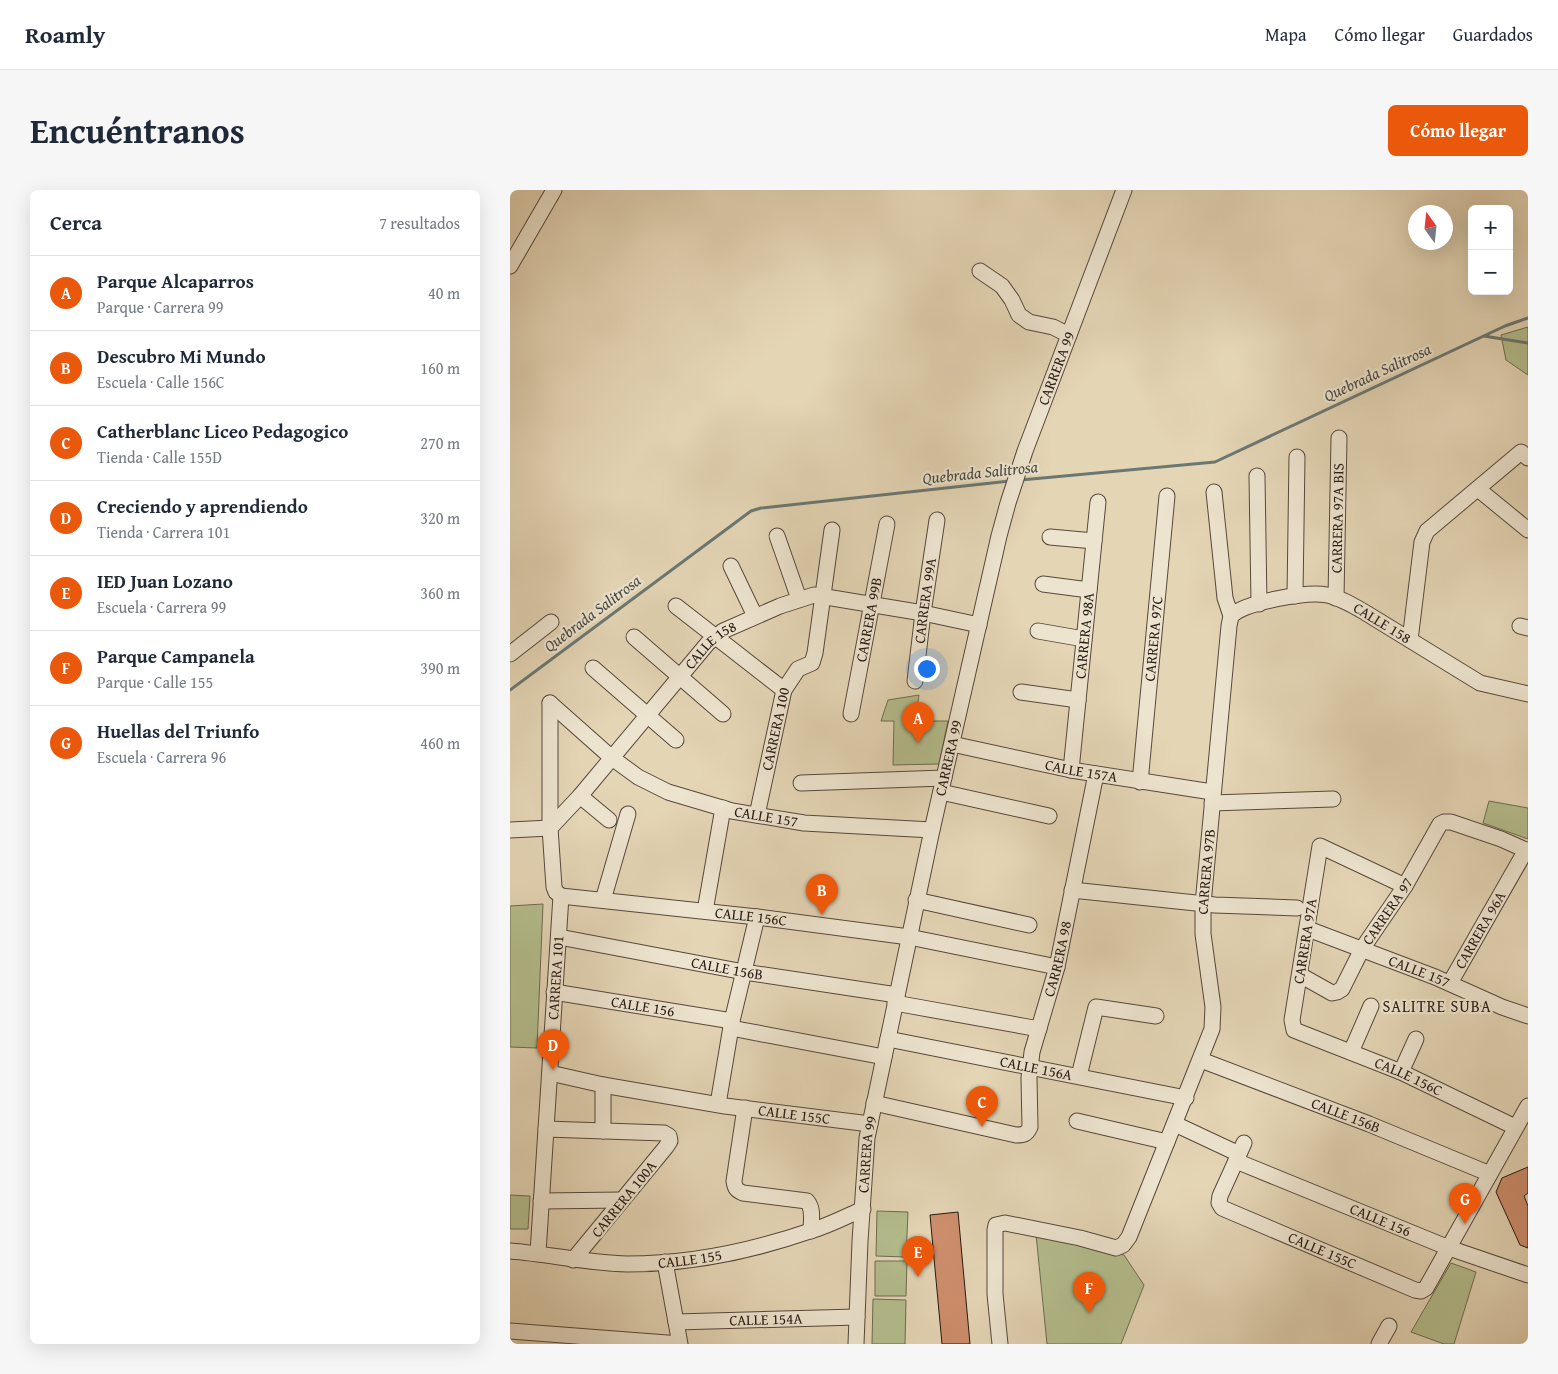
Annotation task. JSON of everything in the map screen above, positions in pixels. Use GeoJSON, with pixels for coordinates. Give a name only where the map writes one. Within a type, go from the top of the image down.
{"type":"FeatureCollection","features":[{"type":"Feature","properties":{"kind":"street"},"geometry":{"type":"LineString","coordinates":[[510,266],[554,190]]}},
{"type":"Feature","properties":{"kind":"street","name":"CARRERA 99"},"geometry":{"type":"LineString","coordinates":[[856,1344],[867,1138],[916,900],[979,625],[1008,503],[1124,190]]}},
{"type":"Feature","properties":{"kind":"street"},"geometry":{"type":"LineString","coordinates":[[980,271],[1002,286],[1012,300],[1019,315],[1029,322],[1053,327],[1069,336]]}},
{"type":"Feature","properties":{"kind":"street","name":"CARRERA 97A BIS"},"geometry":{"type":"LineString","coordinates":[[1336,598],[1339,438]]}},
{"type":"Feature","properties":{"kind":"street"},"geometry":{"type":"LineString","coordinates":[[1410,640],[1422,542],[1427,531],[1478,489],[1524,455]]}},
{"type":"Feature","properties":{"kind":"street"},"geometry":{"type":"LineString","coordinates":[[1295,596],[1297,457]]}},
{"type":"Feature","properties":{"kind":"street"},"geometry":{"type":"LineString","coordinates":[[1257,476],[1259,604]]}},
{"type":"Feature","properties":{"kind":"street"},"geometry":{"type":"LineString","coordinates":[[1478,489],[1528,530]]}},
{"type":"Feature","properties":{"kind":"street","name":"CARRERA 97B"},"geometry":{"type":"LineString","coordinates":[[1000,1344],[994,1294],[996,1225],[1006,1223],[1080,1238],[1116,1248],[1123,1245],[1129,1237],[1212,1029],[1213,1007],[1203,934],[1203,904],[1231,616],[1225,598],[1214,492]]}},
{"type":"Feature","properties":{"kind":"street","name":"CARRERA 97C"},"geometry":{"type":"LineString","coordinates":[[1140,782],[1167,496]]}},
{"type":"Feature","properties":{"kind":"street","name":"CARRERA 98A"},"geometry":{"type":"LineString","coordinates":[[1071,770],[1098,502]]}},
{"type":"Feature","properties":{"kind":"street","name":"CARRERA 99A"},"geometry":{"type":"LineString","coordinates":[[915,681],[937,520]]}},
{"type":"Feature","properties":{"kind":"street","name":"CARRERA 99B"},"geometry":{"type":"LineString","coordinates":[[851,714],[887,524]]}},
{"type":"Feature","properties":{"kind":"street"},"geometry":{"type":"LineString","coordinates":[[784,690],[798,669],[812,663],[815,653],[832,530]]}},
{"type":"Feature","properties":{"kind":"street"},"geometry":{"type":"LineString","coordinates":[[777,536],[799,599]]}},
{"type":"Feature","properties":{"kind":"street"},"geometry":{"type":"LineString","coordinates":[[1050,537],[1094,541]]}},
{"type":"Feature","properties":{"kind":"street"},"geometry":{"type":"LineString","coordinates":[[731,566],[755,616]]}},
{"type":"Feature","properties":{"kind":"street"},"geometry":{"type":"LineString","coordinates":[[1043,584],[1089,590]]}},
{"type":"Feature","properties":{"kind":"street","name":"CALLE 158"},"geometry":{"type":"LineString","coordinates":[[1231,616],[1244,608],[1295,596],[1320,594],[1336,598],[1366,612],[1480,683],[1528,694]]}},
{"type":"Feature","properties":{"kind":"street","name":"CALLE 158"},"geometry":{"type":"LineString","coordinates":[[550,828],[580,796],[680,677],[723,630],[799,599],[814,596],[923,613],[979,625]]}},
{"type":"Feature","properties":{"kind":"street","name":"CARRERA 100"},"geometry":{"type":"LineString","coordinates":[[676,606],[714,638],[784,690],[757,815]]}},
{"type":"Feature","properties":{"kind":"street"},"geometry":{"type":"LineString","coordinates":[[510,654],[551,622]]}},
{"type":"Feature","properties":{"kind":"street"},"geometry":{"type":"LineString","coordinates":[[1038,631],[1084,639]]}},
{"type":"Feature","properties":{"kind":"street"},"geometry":{"type":"LineString","coordinates":[[634,636],[723,714]]}},
{"type":"Feature","properties":{"kind":"street"},"geometry":{"type":"LineString","coordinates":[[592,668],[676,740]]}},
{"type":"Feature","properties":{"kind":"street"},"geometry":{"type":"LineString","coordinates":[[1021,692],[1078,700]]}},
{"type":"Feature","properties":{"kind":"street","name":"CALLE 157"},"geometry":{"type":"LineString","coordinates":[[550,704],[612,758],[638,777],[668,792],[723,808],[804,823],[932,830]]}},
{"type":"Feature","properties":{"kind":"street","name":"CARRERA 101"},"geometry":{"type":"LineString","coordinates":[[538,1253],[561,896],[554,887],[550,828],[550,704]]}},
{"type":"Feature","properties":{"kind":"street","name":"CALLE 157A"},"geometry":{"type":"LineString","coordinates":[[952,744],[1212,798],[1333,799]]}},
{"type":"Feature","properties":{"kind":"street","name":"CARRERA 98"},"geometry":{"type":"LineString","coordinates":[[874,1103],[1016,1134],[1023,1135],[1028,1132],[1030,1128],[1029,1078],[1032,1052],[1057,967],[1096,774]]}},
{"type":"Feature","properties":{"kind":"street"},"geometry":{"type":"LineString","coordinates":[[801,783],[943,785],[1049,816]]}},
{"type":"Feature","properties":{"kind":"street"},"geometry":{"type":"LineString","coordinates":[[580,796],[608,820]]}},
{"type":"Feature","properties":{"kind":"street"},"geometry":{"type":"LineString","coordinates":[[705,911],[723,808]]}},
{"type":"Feature","properties":{"kind":"street"},"geometry":{"type":"LineString","coordinates":[[603,900],[628,814]]}},
{"type":"Feature","properties":{"kind":"street","name":"CARRERA 97"},"geometry":{"type":"LineString","coordinates":[[1300,976],[1332,993],[1342,989],[1362,949],[1405,886],[1440,824],[1451,822],[1527,851]]}},
{"type":"Feature","properties":{"kind":"street"},"geometry":{"type":"LineString","coordinates":[[510,830],[550,828]]}},
{"type":"Feature","properties":{"kind":"street","name":"CARRERA 97A"},"geometry":{"type":"LineString","coordinates":[[1298,1032],[1294,1030],[1292,1020],[1320,846],[1405,886]]}},
{"type":"Feature","properties":{"kind":"street","name":"CARRERA 96A"},"geometry":{"type":"LineString","coordinates":[[1450,983],[1527,851]]}},
{"type":"Feature","properties":{"kind":"street"},"geometry":{"type":"LineString","coordinates":[[1072,890],[1203,904],[1297,908]]}},
{"type":"Feature","properties":{"kind":"street","name":"CALLE 156C"},"geometry":{"type":"LineString","coordinates":[[561,896],[757,917],[909,937],[1057,967]]}},
{"type":"Feature","properties":{"kind":"street"},"geometry":{"type":"LineString","coordinates":[[916,900],[1029,925]]}},
{"type":"Feature","properties":{"kind":"street"},"geometry":{"type":"LineString","coordinates":[[718,1104],[732,1025],[757,917]]}},
{"type":"Feature","properties":{"kind":"street","name":"CALLE 157"},"geometry":{"type":"LineString","coordinates":[[1308,929],[1450,983],[1502,1007],[1528,1016]]}},
{"type":"Feature","properties":{"kind":"street","name":"CALLE 156B"},"geometry":{"type":"LineString","coordinates":[[558,937],[896,999],[1039,1029]]}},
{"type":"Feature","properties":{"kind":"street","name":"CALLE 156"},"geometry":{"type":"LineString","coordinates":[[554,992],[732,1025],[884,1057]]}},
{"type":"Feature","properties":{"kind":"street"},"geometry":{"type":"LineString","coordinates":[[1352,1052],[1371,1006]]}},
{"type":"Feature","properties":{"kind":"street"},"geometry":{"type":"LineString","coordinates":[[1079,1076],[1096,1007],[1156,1016]]}},
{"type":"Feature","properties":{"kind":"street","name":"CALLE 156C"},"geometry":{"type":"LineString","coordinates":[[1298,1032],[1402,1072],[1515,1127]]}},
{"type":"Feature","properties":{"kind":"street","name":"CALLE 156A"},"geometry":{"type":"LineString","coordinates":[[888,1039],[1186,1098]]}},
{"type":"Feature","properties":{"kind":"street"},"geometry":{"type":"LineString","coordinates":[[1402,1072],[1416,1039]]}},
{"type":"Feature","properties":{"kind":"street","name":"CALLE 156B"},"geometry":{"type":"LineString","coordinates":[[1201,1060],[1369,1124],[1490,1174]]}},
{"type":"Feature","properties":{"kind":"street","name":"CALLE 155C"},"geometry":{"type":"LineString","coordinates":[[550,1073],[603,1085],[718,1104],[870,1124]]}},
{"type":"Feature","properties":{"kind":"street"},"geometry":{"type":"LineString","coordinates":[[546,1129],[604,1131],[603,1085]]}},
{"type":"Feature","properties":{"kind":"street"},"geometry":{"type":"LineString","coordinates":[[1449,1248],[1528,1106]]}},
{"type":"Feature","properties":{"kind":"street"},"geometry":{"type":"LineString","coordinates":[[745,1108],[734,1181],[735,1187],[743,1193],[807,1201],[812,1210],[811,1231]]}},
{"type":"Feature","properties":{"kind":"street"},"geometry":{"type":"LineString","coordinates":[[1077,1121],[1167,1142]]}},
{"type":"Feature","properties":{"kind":"street","name":"CALLE 156"},"geometry":{"type":"LineString","coordinates":[[1175,1124],[1449,1248],[1528,1275]]}},
{"type":"Feature","properties":{"kind":"street","name":"CARRERA 100A"},"geometry":{"type":"LineString","coordinates":[[573,1260],[670,1141],[669,1136],[664,1133],[604,1131]]}},
{"type":"Feature","properties":{"kind":"street","name":"CALLE 155C"},"geometry":{"type":"LineString","coordinates":[[1240,1153],[1220,1196],[1219,1203],[1228,1212],[1421,1291],[1426,1288],[1449,1248]]}},
{"type":"Feature","properties":{"kind":"street"},"geometry":{"type":"LineString","coordinates":[[541,1201],[622,1200]]}},
{"type":"Feature","properties":{"kind":"street","name":"CALLE 155"},"geometry":{"type":"LineString","coordinates":[[510,1251],[538,1253],[573,1260],[627,1264],[665,1262],[728,1253],[811,1231],[863,1209]]}},
{"type":"Feature","properties":{"kind":"street"},"geometry":{"type":"LineString","coordinates":[[510,1331],[604,1341],[680,1344],[665,1262]]}},
{"type":"Feature","properties":{"kind":"street","name":"CALLE 154A"},"geometry":{"type":"LineString","coordinates":[[676,1322],[857,1316]]}},
{"type":"Feature","properties":{"kind":"street"},"geometry":{"type":"LineString","coordinates":[[1379,1344],[1389,1326]]}},
{"type":"Feature","properties":{"kind":"green space"},"geometry":{"type":"Polygon","coordinates":[[[1528,327],[1528,375],[1506,360],[1501,335],[1528,327]]]}},
{"type":"Feature","properties":{"kind":"green space"},"geometry":{"type":"Polygon","coordinates":[[[919,695],[915,721],[948,721],[939,764],[893,765],[894,721],[881,721],[888,700],[919,695]]]}},
{"type":"Feature","properties":{"kind":"green space"},"geometry":{"type":"Polygon","coordinates":[[[1489,801],[1528,808],[1528,839],[1483,823],[1489,801]]]}},
{"type":"Feature","properties":{"kind":"green space"},"geometry":{"type":"Polygon","coordinates":[[[543,904],[537,1048],[510,1047],[510,906],[543,904]]]}},
{"type":"Feature","properties":{"kind":"green space"},"geometry":{"type":"Polygon","coordinates":[[[510,1195],[530,1196],[528,1229],[510,1229],[510,1195]]]}},
{"type":"Feature","properties":{"kind":"green space"},"geometry":{"type":"Polygon","coordinates":[[[877,1211],[908,1212],[906,1257],[876,1256],[877,1211]]]}},
{"type":"Feature","properties":{"kind":"green space"},"geometry":{"type":"Polygon","coordinates":[[[1036,1234],[1124,1255],[1144,1285],[1121,1344],[1047,1344],[1036,1234]]]}},
{"type":"Feature","properties":{"kind":"green space"},"geometry":{"type":"Polygon","coordinates":[[[875,1261],[907,1261],[906,1296],[875,1296],[875,1261]]]}},
{"type":"Feature","properties":{"kind":"green space"},"geometry":{"type":"Polygon","coordinates":[[[1451,1263],[1476,1272],[1454,1344],[1444,1344],[1411,1332],[1451,1263]]]}},
{"type":"Feature","properties":{"kind":"green space"},"geometry":{"type":"Polygon","coordinates":[[[873,1299],[906,1300],[905,1344],[872,1344],[873,1299]]]}},
{"type":"Feature","properties":{"kind":"building"},"geometry":{"type":"Polygon","coordinates":[[[1528,1167],[1528,1193],[1524,1196],[1528,1206],[1528,1248],[1520,1245],[1496,1192],[1502,1178],[1528,1167]]]}},
{"type":"Feature","properties":{"kind":"building"},"geometry":{"type":"Polygon","coordinates":[[[958,1212],[970,1344],[942,1344],[930,1215],[958,1212]]]}},
{"type":"Feature","properties":{"kind":"waterway","name":"Quebrada Salitrosa"},"geometry":{"type":"LineString","coordinates":[[1021,480],[1215,462],[1505,326],[1528,318]]}},
{"type":"Feature","properties":{"kind":"waterway","name":"Quebrada Salitrosa"},"geometry":{"type":"LineString","coordinates":[[1484,336],[1528,343]]}},
{"type":"Feature","properties":{"kind":"waterway","name":"Quebrada Salitrosa"},"geometry":{"type":"LineString","coordinates":[[510,690],[751,511],[761,508],[1010,481]]}},
{"type":"Feature","properties":{"kind":"place","name":"Parque Alcaparros"},"geometry":{"type":"Point","coordinates":[918,743]}},
{"type":"Feature","properties":{"kind":"place","name":"Descubro Mi Mundo"},"geometry":{"type":"Point","coordinates":[822,915]}},
{"type":"Feature","properties":{"kind":"place","name":"Creciendo y aprendiendo"},"geometry":{"type":"Point","coordinates":[553,1070]}},
{"type":"Feature","properties":{"kind":"place","name":"Catherblanc Liceo Pedagogico"},"geometry":{"type":"Point","coordinates":[982,1127]}},
{"type":"Feature","properties":{"kind":"place","name":"Huellas del Triunfo"},"geometry":{"type":"Point","coordinates":[1465,1224]}},
{"type":"Feature","properties":{"kind":"place","name":"IED Juan Lozano"},"geometry":{"type":"Point","coordinates":[918,1277]}},
{"type":"Feature","properties":{"kind":"place","name":"Parque Campanela"},"geometry":{"type":"Point","coordinates":[1089,1313]}},
{"type":"Feature","properties":{"kind":"district","name":"SALITRE SUBA"},"geometry":{"type":"Point","coordinates":[1437,1006]}}]}
